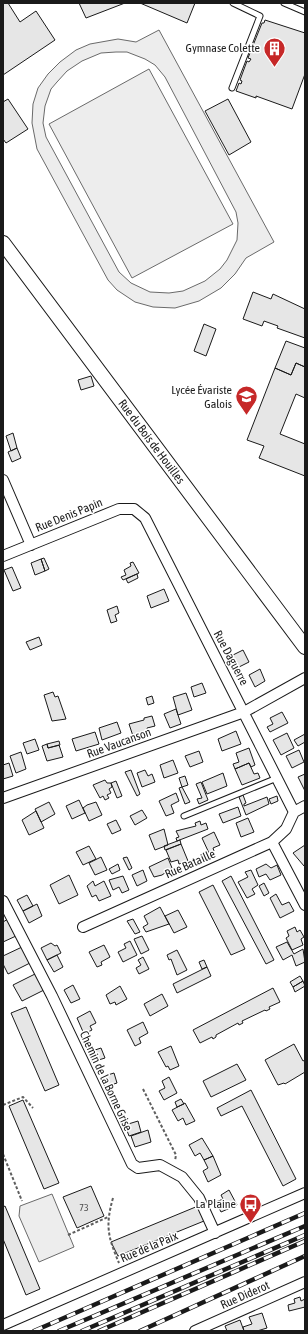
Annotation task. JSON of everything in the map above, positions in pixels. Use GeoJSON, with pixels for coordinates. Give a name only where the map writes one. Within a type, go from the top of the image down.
{"type":"FeatureCollection","features":[{"type":"Feature","properties":{"kind":"main road","name":"Rue du Bois de Houilles"},"geometry":{"type":"LineString","coordinates":[[3,243],[302,643]]}},
{"type":"Feature","properties":{"kind":"street"},"geometry":{"type":"LineString","coordinates":[[3,480],[30,545]]}},
{"type":"Feature","properties":{"kind":"street","name":"Rue Denis Papin"},"geometry":{"type":"LineString","coordinates":[[3,556],[119,509],[134,509],[145,518]]}},
{"type":"Feature","properties":{"kind":"street","name":"Rue Daguerre"},"geometry":{"type":"LineString","coordinates":[[145,518],[294,812]]}},
{"type":"Feature","properties":{"kind":"street","name":"Rue Vaucanson"},"geometry":{"type":"LineString","coordinates":[[3,798],[244,712],[305,678]]}},
{"type":"Feature","properties":{"kind":"street"},"geometry":{"type":"LineString","coordinates":[[294,812],[305,806]]}},
{"type":"Feature","properties":{"kind":"street","name":"Rue Bataille"},"geometry":{"type":"LineString","coordinates":[[84,927],[272,842],[286,829],[294,812]]}},
{"type":"Feature","properties":{"kind":"street"},"geometry":{"type":"LineString","coordinates":[[272,842],[305,905]]}},
{"type":"Feature","properties":{"kind":"street","name":"Chemin de la Borne Grise"},"geometry":{"type":"LineString","coordinates":[[3,901],[52,996],[132,1164],[138,1168],[160,1165],[182,1177],[199,1198],[215,1233]]}},
{"type":"Feature","properties":{"kind":"street","name":"Rue de la Paix"},"geometry":{"type":"LineString","coordinates":[[3,1325],[305,1193]]}},
{"type":"Feature","properties":{"kind":"street","name":"Rue Diderot"},"geometry":{"type":"LineString","coordinates":[[195,1331],[305,1282]]}},
{"type":"Feature","properties":{"kind":"lane"},"geometry":{"type":"LineString","coordinates":[[232,88],[260,16],[234,3]]}},
{"type":"Feature","properties":{"kind":"lane"},"geometry":{"type":"LineString","coordinates":[[284,3],[305,12]]}},
{"type":"Feature","properties":{"kind":"lane"},"geometry":{"type":"LineString","coordinates":[[184,816],[277,778]]}},
{"type":"Feature","properties":{"kind":"path"},"geometry":{"type":"LineString","coordinates":[[144,1089],[176,1155],[172,1172]]}},
{"type":"Feature","properties":{"kind":"path"},"geometry":{"type":"LineString","coordinates":[[3,1105],[23,1097],[32,1108]]}},
{"type":"Feature","properties":{"kind":"path"},"geometry":{"type":"LineString","coordinates":[[3,1154],[22,1201]]}},
{"type":"Feature","properties":{"kind":"path"},"geometry":{"type":"LineString","coordinates":[[113,1198],[108,1217],[110,1240],[123,1273]]}},
{"type":"Feature","properties":{"kind":"path"},"geometry":{"type":"LineString","coordinates":[[68,1235],[108,1217]]}},
{"type":"Feature","properties":{"kind":"shaded area"},"geometry":{"type":"Polygon","coordinates":[[[159,30],[274,242],[246,258],[235,274],[221,288],[199,301],[175,308],[153,307],[135,302],[117,290],[108,280],[37,149],[32,123],[33,104],[38,88],[48,74],[60,62],[76,50],[90,44],[118,39],[136,42],[159,30]],[[127,52],[101,53],[82,61],[67,71],[51,89],[45,106],[43,123],[46,137],[119,272],[131,283],[150,292],[169,293],[183,291],[205,281],[220,269],[227,260],[237,240],[238,223],[236,212],[165,77],[155,65],[145,59],[127,52]]]}},
{"type":"Feature","properties":{"kind":"shaded area"},"geometry":{"type":"Polygon","coordinates":[[[149,69],[233,224],[132,278],[49,124],[149,69]]]}},
{"type":"Feature","properties":{"kind":"shaded area"},"geometry":{"type":"Polygon","coordinates":[[[52,1194],[74,1247],[39,1262],[19,1216],[20,1206],[52,1194]]]}},
{"type":"Feature","properties":{"kind":"building"},"geometry":{"type":"Polygon","coordinates":[[[3,3],[8,3],[20,22],[36,11],[55,40],[3,75],[3,3]]]}},
{"type":"Feature","properties":{"kind":"building"},"geometry":{"type":"Polygon","coordinates":[[[79,3],[125,3],[86,18],[79,3]]]}},
{"type":"Feature","properties":{"kind":"building"},"geometry":{"type":"Polygon","coordinates":[[[140,3],[195,3],[187,23],[140,3]]]}},
{"type":"Feature","properties":{"kind":"building","name":"Gymnase Colette"},"geometry":{"type":"Polygon","coordinates":[[[265,20],[305,33],[305,74],[292,109],[256,96],[256,98],[236,91],[239,83],[241,84],[242,81],[240,80],[247,61],[249,62],[251,59],[248,58],[262,23],[264,23],[265,20]]]}},
{"type":"Feature","properties":{"kind":"building"},"geometry":{"type":"Polygon","coordinates":[[[8,99],[28,129],[6,143],[3,139],[3,102],[8,99]]]}},
{"type":"Feature","properties":{"kind":"building"},"geometry":{"type":"Polygon","coordinates":[[[228,99],[251,142],[229,155],[205,111],[228,99]]]}},
{"type":"Feature","properties":{"kind":"building"},"geometry":{"type":"Polygon","coordinates":[[[253,292],[271,299],[273,294],[305,309],[305,338],[277,328],[278,326],[264,321],[262,326],[243,319],[253,292]]]}},
{"type":"Feature","properties":{"kind":"building"},"geometry":{"type":"Polygon","coordinates":[[[204,324],[216,329],[206,356],[194,351],[204,324]]]}},
{"type":"Feature","properties":{"kind":"building"},"geometry":{"type":"Polygon","coordinates":[[[286,341],[305,348],[305,367],[296,363],[291,375],[275,368],[286,341]]]}},
{"type":"Feature","properties":{"kind":"building"},"geometry":{"type":"Polygon","coordinates":[[[296,363],[305,367],[305,398],[296,394],[280,434],[305,444],[305,476],[259,458],[264,446],[247,440],[275,368],[291,375],[296,363]]]}},
{"type":"Feature","properties":{"kind":"building"},"geometry":{"type":"Polygon","coordinates":[[[91,376],[94,386],[81,390],[78,380],[91,376]]]}},
{"type":"Feature","properties":{"kind":"building"},"geometry":{"type":"Polygon","coordinates":[[[13,433],[17,448],[11,451],[6,436],[13,433]]]}},
{"type":"Feature","properties":{"kind":"building"},"geometry":{"type":"Polygon","coordinates":[[[17,448],[21,458],[12,462],[8,452],[17,448]]]}},
{"type":"Feature","properties":{"kind":"building"},"geometry":{"type":"Polygon","coordinates":[[[44,558],[49,569],[45,571],[41,559],[44,558]]]}},
{"type":"Feature","properties":{"kind":"building"},"geometry":{"type":"Polygon","coordinates":[[[41,559],[45,571],[35,575],[31,563],[41,559]]]}},
{"type":"Feature","properties":{"kind":"building"},"geometry":{"type":"Polygon","coordinates":[[[133,562],[139,573],[123,580],[121,577],[126,575],[124,570],[131,566],[130,563],[133,562]]]}},
{"type":"Feature","properties":{"kind":"building"},"geometry":{"type":"Polygon","coordinates":[[[12,567],[21,588],[13,591],[4,570],[12,567]]]}},
{"type":"Feature","properties":{"kind":"building"},"geometry":{"type":"Polygon","coordinates":[[[137,574],[138,578],[128,583],[126,579],[137,574]]]}},
{"type":"Feature","properties":{"kind":"building"},"geometry":{"type":"Polygon","coordinates":[[[164,589],[169,601],[151,608],[147,596],[164,589]]]}},
{"type":"Feature","properties":{"kind":"building"},"geometry":{"type":"Polygon","coordinates":[[[117,606],[119,613],[115,615],[117,621],[111,623],[107,610],[117,606]]]}},
{"type":"Feature","properties":{"kind":"building"},"geometry":{"type":"Polygon","coordinates":[[[39,637],[42,645],[30,650],[26,642],[39,637]]]}},
{"type":"Feature","properties":{"kind":"building"},"geometry":{"type":"Polygon","coordinates":[[[243,650],[249,662],[237,668],[231,656],[243,650]]]}},
{"type":"Feature","properties":{"kind":"building"},"geometry":{"type":"Polygon","coordinates":[[[260,669],[265,681],[255,687],[249,675],[260,669]]]}},
{"type":"Feature","properties":{"kind":"building"},"geometry":{"type":"Polygon","coordinates":[[[202,683],[206,693],[194,697],[191,687],[202,683]]]}},
{"type":"Feature","properties":{"kind":"building"},"geometry":{"type":"Polygon","coordinates":[[[53,692],[55,697],[58,696],[66,719],[52,721],[44,695],[53,692]]]}},
{"type":"Feature","properties":{"kind":"building"},"geometry":{"type":"Polygon","coordinates":[[[186,693],[192,710],[178,715],[173,697],[186,693]]]}},
{"type":"Feature","properties":{"kind":"building"},"geometry":{"type":"Polygon","coordinates":[[[152,696],[154,703],[148,705],[146,698],[152,696]]]}},
{"type":"Feature","properties":{"kind":"building"},"geometry":{"type":"Polygon","coordinates":[[[176,709],[181,724],[170,728],[164,714],[176,709]]]}},
{"type":"Feature","properties":{"kind":"building"},"geometry":{"type":"Polygon","coordinates":[[[282,712],[288,723],[270,732],[267,727],[273,724],[270,718],[282,712]]]}},
{"type":"Feature","properties":{"kind":"building"},"geometry":{"type":"Polygon","coordinates":[[[152,716],[155,726],[147,728],[148,731],[133,736],[129,724],[152,716]]]}},
{"type":"Feature","properties":{"kind":"building"},"geometry":{"type":"Polygon","coordinates":[[[117,722],[121,733],[102,740],[99,728],[117,722]]]}},
{"type":"Feature","properties":{"kind":"building"},"geometry":{"type":"Polygon","coordinates":[[[236,731],[241,744],[222,751],[218,739],[236,731]]]}},
{"type":"Feature","properties":{"kind":"building"},"geometry":{"type":"Polygon","coordinates":[[[95,732],[99,744],[76,751],[72,739],[95,732]]]}},
{"type":"Feature","properties":{"kind":"building"},"geometry":{"type":"Polygon","coordinates":[[[287,733],[294,748],[281,755],[273,740],[287,733]]]}},
{"type":"Feature","properties":{"kind":"building"},"geometry":{"type":"Polygon","coordinates":[[[305,734],[305,742],[298,746],[294,740],[305,734]]]}},
{"type":"Feature","properties":{"kind":"building"},"geometry":{"type":"Polygon","coordinates":[[[35,739],[39,750],[27,754],[23,743],[35,739]]]}},
{"type":"Feature","properties":{"kind":"building"},"geometry":{"type":"Polygon","coordinates":[[[59,741],[60,745],[48,748],[47,744],[59,741]]]}},
{"type":"Feature","properties":{"kind":"building"},"geometry":{"type":"Polygon","coordinates":[[[47,744],[48,748],[59,745],[63,757],[47,761],[42,746],[47,744]]]}},
{"type":"Feature","properties":{"kind":"building"},"geometry":{"type":"Polygon","coordinates":[[[249,748],[255,765],[251,767],[249,763],[235,769],[233,764],[239,762],[236,753],[249,748]]]}},
{"type":"Feature","properties":{"kind":"building"},"geometry":{"type":"Polygon","coordinates":[[[299,750],[304,762],[292,768],[286,756],[299,750]]]}},
{"type":"Feature","properties":{"kind":"building"},"geometry":{"type":"Polygon","coordinates":[[[199,751],[203,762],[190,767],[185,756],[199,751]]]}},
{"type":"Feature","properties":{"kind":"building"},"geometry":{"type":"Polygon","coordinates":[[[21,752],[26,769],[16,773],[10,756],[21,752]]]}},
{"type":"Feature","properties":{"kind":"building"},"geometry":{"type":"Polygon","coordinates":[[[173,760],[178,773],[164,778],[160,765],[173,760]]]}},
{"type":"Feature","properties":{"kind":"building"},"geometry":{"type":"Polygon","coordinates":[[[9,763],[13,776],[3,779],[3,765],[9,763]]]}},
{"type":"Feature","properties":{"kind":"building"},"geometry":{"type":"Polygon","coordinates":[[[249,763],[254,774],[258,773],[260,778],[242,785],[235,769],[249,763]]]}},
{"type":"Feature","properties":{"kind":"building"},"geometry":{"type":"Polygon","coordinates":[[[131,770],[140,794],[137,796],[125,772],[131,770]]]}},
{"type":"Feature","properties":{"kind":"building"},"geometry":{"type":"Polygon","coordinates":[[[145,770],[148,776],[152,774],[155,782],[142,787],[137,773],[145,770]]]}},
{"type":"Feature","properties":{"kind":"building"},"geometry":{"type":"Polygon","coordinates":[[[223,773],[227,786],[207,794],[202,782],[223,773]]]}},
{"type":"Feature","properties":{"kind":"building"},"geometry":{"type":"Polygon","coordinates":[[[305,774],[305,791],[298,777],[305,774]]]}},
{"type":"Feature","properties":{"kind":"building"},"geometry":{"type":"Polygon","coordinates":[[[185,776],[188,785],[182,787],[179,778],[185,776]]]}},
{"type":"Feature","properties":{"kind":"building"},"geometry":{"type":"Polygon","coordinates":[[[105,780],[107,783],[111,783],[112,787],[109,789],[111,793],[107,795],[109,798],[105,800],[103,796],[100,798],[93,785],[105,780]]]}},
{"type":"Feature","properties":{"kind":"building"},"geometry":{"type":"Polygon","coordinates":[[[116,781],[122,796],[117,798],[111,783],[116,781]]]}},
{"type":"Feature","properties":{"kind":"building"},"geometry":{"type":"Polygon","coordinates":[[[201,782],[208,800],[199,804],[197,799],[202,798],[196,784],[201,782]]]}},
{"type":"Feature","properties":{"kind":"building"},"geometry":{"type":"Polygon","coordinates":[[[182,787],[190,802],[185,804],[179,788],[182,787]]]}},
{"type":"Feature","properties":{"kind":"building"},"geometry":{"type":"Polygon","coordinates":[[[176,793],[179,801],[171,805],[174,813],[166,816],[159,801],[176,793]]]}},
{"type":"Feature","properties":{"kind":"building"},"geometry":{"type":"Polygon","coordinates":[[[243,795],[246,803],[244,806],[267,797],[269,804],[246,815],[239,797],[243,795]]]}},
{"type":"Feature","properties":{"kind":"building"},"geometry":{"type":"Polygon","coordinates":[[[277,796],[278,801],[271,804],[269,799],[277,796]]]}},
{"type":"Feature","properties":{"kind":"building"},"geometry":{"type":"Polygon","coordinates":[[[79,800],[85,813],[72,819],[66,806],[79,800]]]}},
{"type":"Feature","properties":{"kind":"building"},"geometry":{"type":"Polygon","coordinates":[[[49,802],[55,814],[41,822],[35,809],[49,802]]]}},
{"type":"Feature","properties":{"kind":"building"},"geometry":{"type":"Polygon","coordinates":[[[96,802],[102,815],[89,821],[83,808],[96,802]]]}},
{"type":"Feature","properties":{"kind":"building"},"geometry":{"type":"Polygon","coordinates":[[[238,807],[241,816],[223,823],[219,814],[238,807]]]}},
{"type":"Feature","properties":{"kind":"building"},"geometry":{"type":"Polygon","coordinates":[[[142,810],[147,818],[135,825],[130,816],[142,810]]]}},
{"type":"Feature","properties":{"kind":"building"},"geometry":{"type":"Polygon","coordinates":[[[36,811],[44,828],[29,835],[22,820],[36,811]]]}},
{"type":"Feature","properties":{"kind":"building"},"geometry":{"type":"Polygon","coordinates":[[[248,818],[254,832],[241,837],[236,823],[248,818]]]}},
{"type":"Feature","properties":{"kind":"building"},"geometry":{"type":"Polygon","coordinates":[[[116,820],[121,830],[112,834],[107,824],[116,820]]]}},
{"type":"Feature","properties":{"kind":"building"},"geometry":{"type":"Polygon","coordinates":[[[200,821],[201,825],[206,823],[208,829],[177,841],[176,838],[179,837],[176,831],[196,826],[195,823],[200,821]]]}},
{"type":"Feature","properties":{"kind":"building"},"geometry":{"type":"Polygon","coordinates":[[[164,829],[168,845],[155,850],[149,835],[164,829]]]}},
{"type":"Feature","properties":{"kind":"building"},"geometry":{"type":"Polygon","coordinates":[[[214,832],[220,845],[213,848],[214,851],[209,853],[202,838],[214,832]]]}},
{"type":"Feature","properties":{"kind":"building"},"geometry":{"type":"Polygon","coordinates":[[[180,840],[181,844],[165,850],[164,846],[180,840]]]}},
{"type":"Feature","properties":{"kind":"building"},"geometry":{"type":"Polygon","coordinates":[[[181,844],[188,861],[179,864],[178,860],[171,862],[166,850],[181,844]]]}},
{"type":"Feature","properties":{"kind":"building"},"geometry":{"type":"Polygon","coordinates":[[[305,845],[305,865],[304,866],[293,853],[305,845]]]}},
{"type":"Feature","properties":{"kind":"building"},"geometry":{"type":"Polygon","coordinates":[[[89,846],[96,859],[83,865],[76,852],[89,846]]]}},
{"type":"Feature","properties":{"kind":"building"},"geometry":{"type":"Polygon","coordinates":[[[101,857],[107,870],[95,875],[89,863],[101,857]]]}},
{"type":"Feature","properties":{"kind":"building"},"geometry":{"type":"Polygon","coordinates":[[[127,857],[132,868],[129,870],[123,858],[127,857]]]}},
{"type":"Feature","properties":{"kind":"building"},"geometry":{"type":"Polygon","coordinates":[[[168,858],[172,868],[162,875],[154,877],[149,867],[168,858]]]}},
{"type":"Feature","properties":{"kind":"building"},"geometry":{"type":"Polygon","coordinates":[[[118,864],[120,870],[112,874],[109,869],[118,864]]]}},
{"type":"Feature","properties":{"kind":"building"},"geometry":{"type":"Polygon","coordinates":[[[266,864],[271,868],[277,865],[281,875],[270,880],[266,874],[259,877],[256,869],[266,864]]]}},
{"type":"Feature","properties":{"kind":"building"},"geometry":{"type":"Polygon","coordinates":[[[143,870],[147,881],[137,886],[132,875],[143,870]]]}},
{"type":"Feature","properties":{"kind":"building"},"geometry":{"type":"Polygon","coordinates":[[[251,870],[258,885],[252,889],[255,894],[247,898],[238,882],[248,877],[245,872],[251,870]]]}},
{"type":"Feature","properties":{"kind":"building"},"geometry":{"type":"Polygon","coordinates":[[[69,875],[78,895],[59,904],[50,885],[69,875]]]}},
{"type":"Feature","properties":{"kind":"building"},"geometry":{"type":"Polygon","coordinates":[[[123,876],[129,890],[122,893],[119,887],[113,890],[109,880],[123,876]]]}},
{"type":"Feature","properties":{"kind":"building"},"geometry":{"type":"Polygon","coordinates":[[[231,876],[274,960],[266,964],[222,881],[231,876]]]}},
{"type":"Feature","properties":{"kind":"building"},"geometry":{"type":"Polygon","coordinates":[[[93,881],[95,886],[104,881],[111,896],[99,901],[96,895],[92,897],[87,886],[93,881]]]}},
{"type":"Feature","properties":{"kind":"building"},"geometry":{"type":"Polygon","coordinates":[[[264,883],[269,893],[264,896],[259,886],[264,883]]]}},
{"type":"Feature","properties":{"kind":"building"},"geometry":{"type":"Polygon","coordinates":[[[213,885],[245,949],[231,955],[199,892],[213,885]]]}},
{"type":"Feature","properties":{"kind":"building"},"geometry":{"type":"Polygon","coordinates":[[[276,894],[282,905],[289,902],[294,911],[280,918],[270,898],[276,894]]]}},
{"type":"Feature","properties":{"kind":"building"},"geometry":{"type":"Polygon","coordinates":[[[27,895],[33,906],[23,911],[17,900],[27,895]]]}},
{"type":"Feature","properties":{"kind":"building"},"geometry":{"type":"Polygon","coordinates":[[[37,904],[42,916],[29,923],[23,911],[37,904]]]}},
{"type":"Feature","properties":{"kind":"building"},"geometry":{"type":"Polygon","coordinates":[[[160,907],[169,924],[146,932],[143,927],[148,924],[144,916],[160,907]]]}},
{"type":"Feature","properties":{"kind":"building"},"geometry":{"type":"Polygon","coordinates":[[[178,910],[187,927],[174,933],[165,916],[178,910]]]}},
{"type":"Feature","properties":{"kind":"building"},"geometry":{"type":"Polygon","coordinates":[[[8,919],[16,936],[3,942],[3,922],[8,919]]]}},
{"type":"Feature","properties":{"kind":"building"},"geometry":{"type":"Polygon","coordinates":[[[133,919],[140,932],[135,934],[127,921],[133,919]]]}},
{"type":"Feature","properties":{"kind":"building"},"geometry":{"type":"Polygon","coordinates":[[[295,927],[297,932],[300,930],[304,937],[301,939],[303,945],[292,950],[286,938],[289,936],[287,931],[295,927]]]}},
{"type":"Feature","properties":{"kind":"building"},"geometry":{"type":"Polygon","coordinates":[[[142,936],[149,950],[141,954],[134,939],[142,936]]]}},
{"type":"Feature","properties":{"kind":"building"},"geometry":{"type":"Polygon","coordinates":[[[130,941],[137,955],[123,962],[118,952],[126,948],[124,944],[130,941]]]}},
{"type":"Feature","properties":{"kind":"building"},"geometry":{"type":"Polygon","coordinates":[[[287,942],[294,954],[303,949],[305,962],[296,966],[292,955],[283,960],[276,947],[287,942]]]}},
{"type":"Feature","properties":{"kind":"building"},"geometry":{"type":"Polygon","coordinates":[[[51,943],[55,946],[57,945],[61,953],[47,960],[41,948],[51,943]]]}},
{"type":"Feature","properties":{"kind":"building"},"geometry":{"type":"Polygon","coordinates":[[[104,945],[110,957],[101,962],[102,965],[97,967],[89,952],[104,945]]]}},
{"type":"Feature","properties":{"kind":"building"},"geometry":{"type":"Polygon","coordinates":[[[22,947],[30,963],[8,974],[3,964],[3,956],[22,947]]]}},
{"type":"Feature","properties":{"kind":"building"},"geometry":{"type":"Polygon","coordinates":[[[177,950],[187,970],[177,975],[171,959],[169,960],[167,955],[177,950]]]}},
{"type":"Feature","properties":{"kind":"building"},"geometry":{"type":"Polygon","coordinates":[[[57,955],[63,967],[54,972],[47,960],[57,955]]]}},
{"type":"Feature","properties":{"kind":"building"},"geometry":{"type":"Polygon","coordinates":[[[143,957],[149,969],[139,974],[136,968],[141,965],[138,960],[143,957]]]}},
{"type":"Feature","properties":{"kind":"building"},"geometry":{"type":"Polygon","coordinates":[[[204,960],[207,967],[202,969],[199,962],[204,960]]]}},
{"type":"Feature","properties":{"kind":"building"},"geometry":{"type":"Polygon","coordinates":[[[207,967],[211,976],[177,993],[173,984],[207,967]]]}},
{"type":"Feature","properties":{"kind":"building"},"geometry":{"type":"Polygon","coordinates":[[[35,974],[44,990],[22,1001],[13,985],[35,974]]]}},
{"type":"Feature","properties":{"kind":"building"},"geometry":{"type":"Polygon","coordinates":[[[300,976],[303,981],[293,987],[290,982],[300,976]]]}},
{"type":"Feature","properties":{"kind":"building"},"geometry":{"type":"Polygon","coordinates":[[[303,981],[305,986],[295,992],[293,987],[303,981]]]}},
{"type":"Feature","properties":{"kind":"building"},"geometry":{"type":"Polygon","coordinates":[[[73,985],[80,999],[71,1003],[64,990],[73,985]]]}},
{"type":"Feature","properties":{"kind":"building"},"geometry":{"type":"Polygon","coordinates":[[[120,986],[127,999],[116,1005],[115,1002],[110,1004],[106,995],[120,986]]]}},
{"type":"Feature","properties":{"kind":"building"},"geometry":{"type":"Polygon","coordinates":[[[273,988],[280,1002],[269,1007],[270,1009],[266,1011],[265,1010],[242,1021],[243,1023],[239,1025],[238,1023],[216,1035],[213,1039],[212,1037],[200,1043],[193,1030],[273,988]]]}},
{"type":"Feature","properties":{"kind":"building"},"geometry":{"type":"Polygon","coordinates":[[[162,994],[168,1006],[150,1016],[144,1004],[162,994]]]}},
{"type":"Feature","properties":{"kind":"building"},"geometry":{"type":"Polygon","coordinates":[[[26,1007],[59,1085],[45,1091],[11,1013],[26,1007]]]}},
{"type":"Feature","properties":{"kind":"building"},"geometry":{"type":"Polygon","coordinates":[[[90,1011],[96,1023],[90,1026],[92,1030],[84,1034],[77,1018],[90,1011]]]}},
{"type":"Feature","properties":{"kind":"building"},"geometry":{"type":"Polygon","coordinates":[[[143,1022],[148,1033],[139,1038],[141,1043],[135,1046],[127,1030],[143,1022]]]}},
{"type":"Feature","properties":{"kind":"building"},"geometry":{"type":"Polygon","coordinates":[[[294,1044],[303,1061],[305,1060],[305,1072],[285,1084],[278,1085],[265,1060],[294,1044]]]}},
{"type":"Feature","properties":{"kind":"building"},"geometry":{"type":"Polygon","coordinates":[[[171,1046],[179,1066],[170,1070],[168,1066],[166,1067],[158,1052],[171,1046]]]}},
{"type":"Feature","properties":{"kind":"building"},"geometry":{"type":"Polygon","coordinates":[[[101,1048],[105,1058],[92,1062],[89,1052],[101,1048]]]}},
{"type":"Feature","properties":{"kind":"building"},"geometry":{"type":"Polygon","coordinates":[[[237,1064],[246,1080],[211,1097],[203,1081],[237,1064]]]}},
{"type":"Feature","properties":{"kind":"building"},"geometry":{"type":"Polygon","coordinates":[[[114,1073],[117,1083],[105,1087],[101,1077],[114,1073]]]}},
{"type":"Feature","properties":{"kind":"building"},"geometry":{"type":"Polygon","coordinates":[[[169,1077],[177,1093],[164,1100],[159,1091],[165,1088],[162,1081],[169,1077]]]}},
{"type":"Feature","properties":{"kind":"building"},"geometry":{"type":"Polygon","coordinates":[[[251,1090],[296,1179],[283,1186],[242,1106],[221,1116],[217,1108],[251,1090]]]}},
{"type":"Feature","properties":{"kind":"building"},"geometry":{"type":"Polygon","coordinates":[[[181,1099],[184,1104],[177,1107],[175,1102],[181,1099]]]}},
{"type":"Feature","properties":{"kind":"building"},"geometry":{"type":"Polygon","coordinates":[[[23,1100],[59,1183],[44,1189],[9,1106],[23,1100]]]}},
{"type":"Feature","properties":{"kind":"building"},"geometry":{"type":"Polygon","coordinates":[[[185,1103],[195,1121],[186,1125],[183,1118],[178,1121],[172,1110],[185,1103]]]}},
{"type":"Feature","properties":{"kind":"building"},"geometry":{"type":"Polygon","coordinates":[[[138,1121],[141,1132],[129,1136],[125,1125],[138,1121]]]}},
{"type":"Feature","properties":{"kind":"building"},"geometry":{"type":"Polygon","coordinates":[[[148,1130],[151,1142],[135,1147],[131,1136],[148,1130]]]}},
{"type":"Feature","properties":{"kind":"building"},"geometry":{"type":"Polygon","coordinates":[[[202,1138],[213,1156],[204,1160],[200,1153],[195,1156],[189,1145],[202,1138]]]}},
{"type":"Feature","properties":{"kind":"building"},"geometry":{"type":"Polygon","coordinates":[[[213,1156],[221,1175],[208,1182],[203,1171],[208,1168],[204,1160],[213,1156]]]}},
{"type":"Feature","properties":{"kind":"building"},"geometry":{"type":"Polygon","coordinates":[[[91,1186],[104,1216],[77,1228],[63,1197],[91,1186]]]}},
{"type":"Feature","properties":{"kind":"building"},"geometry":{"type":"Polygon","coordinates":[[[229,1190],[237,1205],[221,1212],[216,1202],[223,1199],[221,1195],[229,1190]]]}},
{"type":"Feature","properties":{"kind":"building"},"geometry":{"type":"Polygon","coordinates":[[[5,1206],[40,1289],[26,1295],[3,1239],[3,1207],[5,1206]]]}},
{"type":"Feature","properties":{"kind":"building"},"geometry":{"type":"Polygon","coordinates":[[[198,1206],[204,1221],[118,1256],[111,1242],[198,1206]]]}},
{"type":"Feature","properties":{"kind":"building"},"geometry":{"type":"Polygon","coordinates":[[[300,1297],[301,1301],[305,1299],[305,1307],[289,1311],[288,1305],[295,1303],[294,1299],[300,1297]]]}},
{"type":"Feature","properties":{"kind":"building"},"geometry":{"type":"Polygon","coordinates":[[[262,1313],[267,1328],[257,1331],[244,1331],[243,1327],[252,1324],[249,1317],[262,1313]]]}},
{"type":"Feature","properties":{"kind":"building"},"geometry":{"type":"Polygon","coordinates":[[[240,1320],[244,1331],[227,1331],[225,1326],[240,1320]]]}},
{"type":"Feature","properties":{"kind":"railway"},"geometry":{"type":"LineString","coordinates":[[34,1331],[305,1213]]}},
{"type":"Feature","properties":{"kind":"railway"},"geometry":{"type":"LineString","coordinates":[[59,1331],[305,1226]]}},
{"type":"Feature","properties":{"kind":"railway"},"geometry":{"type":"LineString","coordinates":[[82,1331],[305,1235]]}},
{"type":"Feature","properties":{"kind":"railway"},"geometry":{"type":"LineString","coordinates":[[99,1331],[305,1241]]}},
{"type":"Feature","properties":{"kind":"railway"},"geometry":{"type":"LineString","coordinates":[[140,1331],[305,1256]]}},
{"type":"Feature","properties":{"kind":"place","name":"Gymnase Colette"},"geometry":{"type":"Point","coordinates":[275,68]}},
{"type":"Feature","properties":{"kind":"place","name":"Lycée Évariste Galois"},"geometry":{"type":"Point","coordinates":[247,416]}},
{"type":"Feature","properties":{"kind":"place","name":"La Plaine"},"geometry":{"type":"Point","coordinates":[251,1224]}}]}
